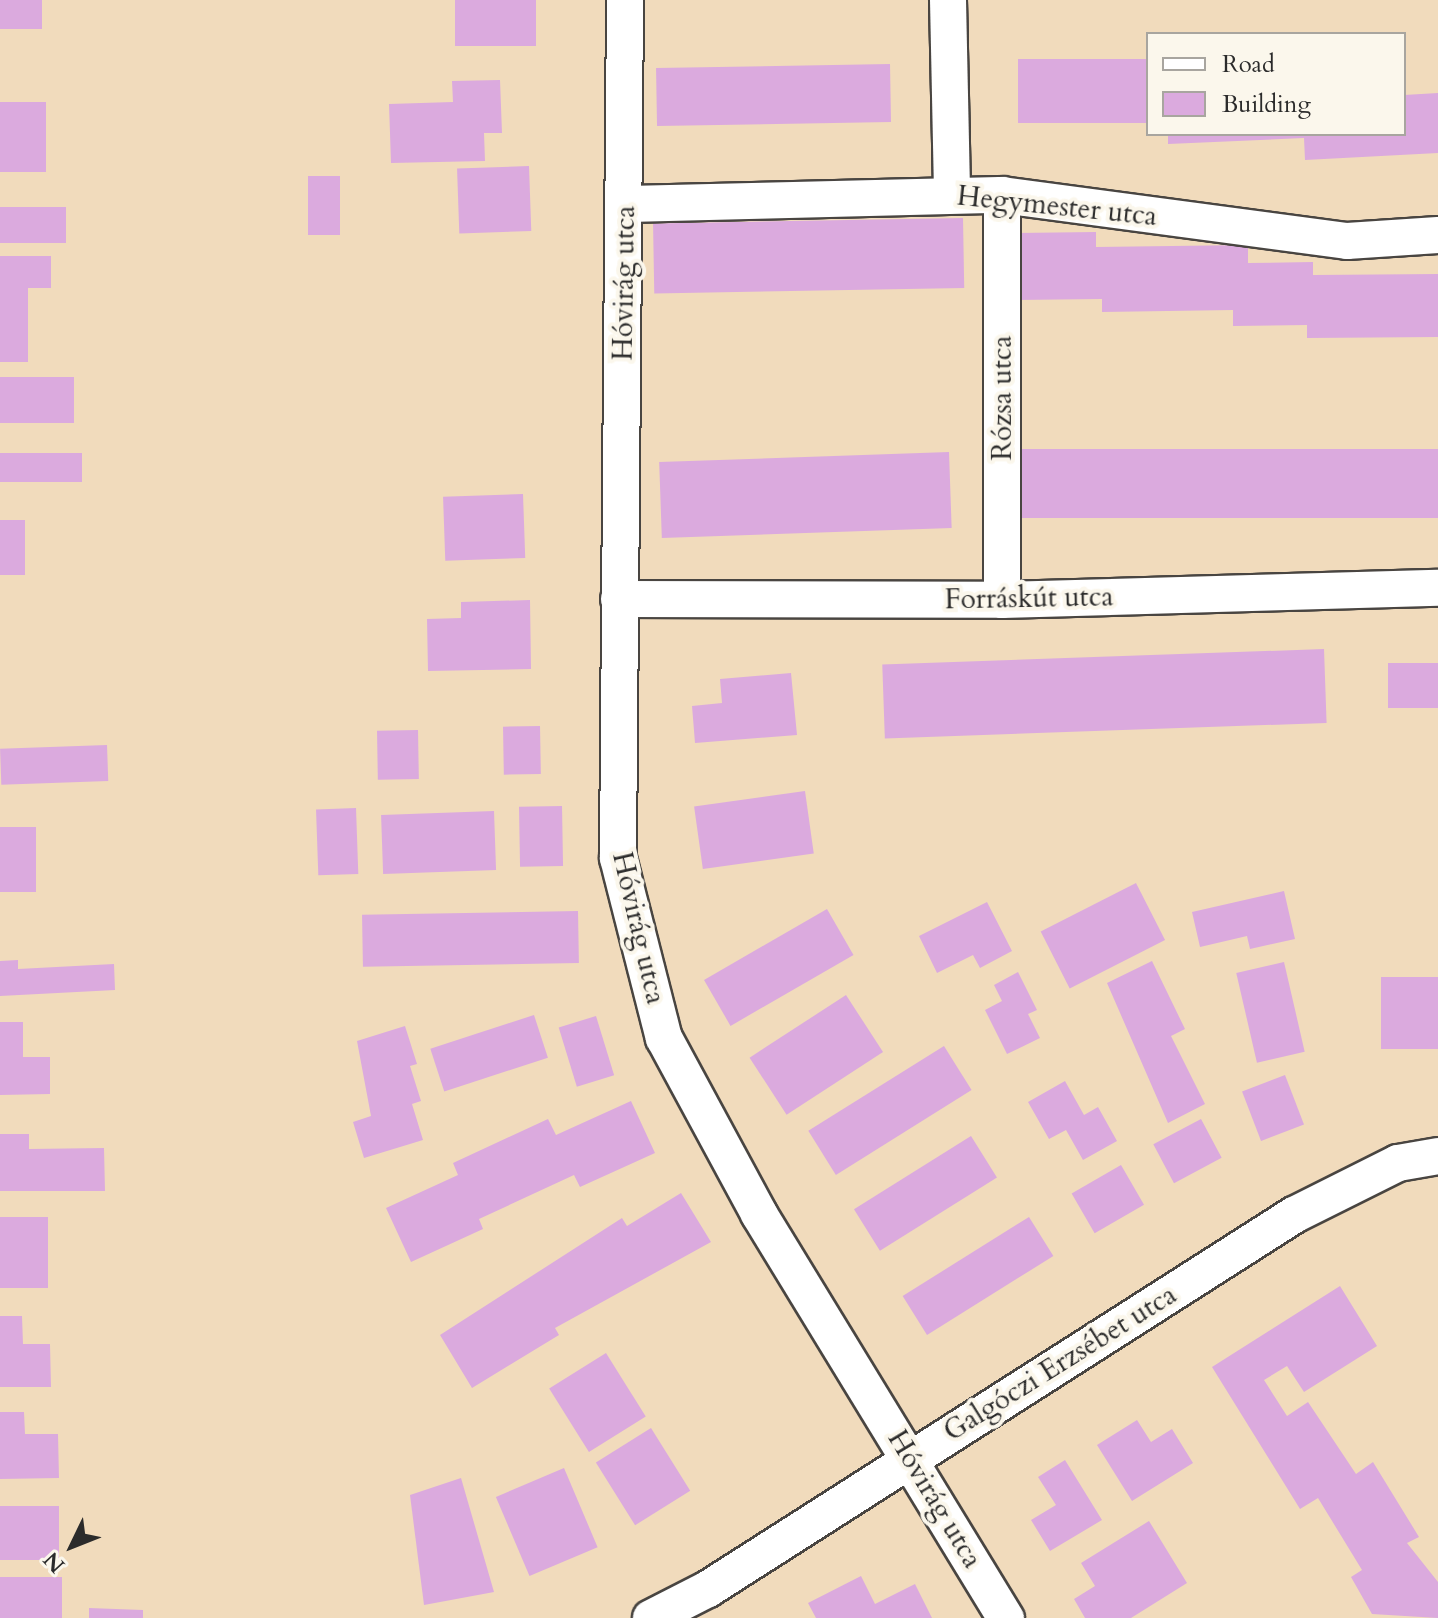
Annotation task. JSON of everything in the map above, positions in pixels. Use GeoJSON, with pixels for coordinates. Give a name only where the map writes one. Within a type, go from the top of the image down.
{"type":"FeatureCollection","features":[{"type":"Feature","properties":{"kind":"street","name":"Hóvirág utca"},"geometry":{"type":"LineString","coordinates":[[625,0],[626,204],[618,858],[664,1038],[759,1214],[911,1458],[1006,1618]]}},
{"type":"Feature","properties":{"kind":"street"},"geometry":{"type":"LineString","coordinates":[[948,0],[952,194]]}},
{"type":"Feature","properties":{"kind":"street","name":"Hegymester utca"},"geometry":{"type":"LineString","coordinates":[[626,204],[1002,195],[1347,241],[1438,235]]}},
{"type":"Feature","properties":{"kind":"street","name":"Rózsa utca"},"geometry":{"type":"LineString","coordinates":[[1002,195],[1002,600]]}},
{"type":"Feature","properties":{"kind":"street","name":"Forráskút utca"},"geometry":{"type":"LineString","coordinates":[[619,599],[1002,600],[1438,588]]}},
{"type":"Feature","properties":{"kind":"street","name":"Galgóczi Erzsébet utca"},"geometry":{"type":"LineString","coordinates":[[651,1618],[911,1458],[1294,1215],[1398,1163],[1438,1156]]}},
{"type":"Feature","properties":{"kind":"building"},"geometry":{"type":"Polygon","coordinates":[[[0,0],[42,0],[42,29],[0,29],[0,0]]]}},
{"type":"Feature","properties":{"kind":"building"},"geometry":{"type":"Polygon","coordinates":[[[455,0],[536,0],[536,46],[455,46],[455,0]]]}},
{"type":"Feature","properties":{"kind":"building"},"geometry":{"type":"Polygon","coordinates":[[[1018,59],[1146,59],[1146,123],[1018,123],[1018,59]]]}},
{"type":"Feature","properties":{"kind":"building"},"geometry":{"type":"Polygon","coordinates":[[[890,64],[891,122],[657,126],[656,68],[890,64]]]}},
{"type":"Feature","properties":{"kind":"building"},"geometry":{"type":"Polygon","coordinates":[[[500,80],[502,133],[484,133],[485,161],[391,163],[389,104],[453,102],[452,81],[500,80]]]}},
{"type":"Feature","properties":{"kind":"building"},"geometry":{"type":"Polygon","coordinates":[[[1438,93],[1438,153],[1305,160],[1304,138],[1168,144],[1168,136],[1406,136],[1406,95],[1438,93]]]}},
{"type":"Feature","properties":{"kind":"building"},"geometry":{"type":"Polygon","coordinates":[[[0,102],[46,102],[46,172],[0,172],[0,102]]]}},
{"type":"Feature","properties":{"kind":"building"},"geometry":{"type":"Polygon","coordinates":[[[529,166],[531,231],[459,233],[457,169],[529,166]]]}},
{"type":"Feature","properties":{"kind":"building"},"geometry":{"type":"Polygon","coordinates":[[[308,176],[340,176],[340,235],[308,235],[308,176]]]}},
{"type":"Feature","properties":{"kind":"building"},"geometry":{"type":"Polygon","coordinates":[[[0,207],[66,207],[66,243],[0,243],[0,207]]]}},
{"type":"Feature","properties":{"kind":"building"},"geometry":{"type":"Polygon","coordinates":[[[963,218],[964,288],[654,293],[653,223],[963,218]]]}},
{"type":"Feature","properties":{"kind":"building"},"geometry":{"type":"Polygon","coordinates":[[[1096,232],[1096,247],[1248,245],[1248,263],[1313,262],[1313,275],[1438,274],[1438,337],[1307,338],[1307,325],[1233,326],[1233,310],[1102,312],[1102,299],[1014,300],[1013,233],[1096,232]]]}},
{"type":"Feature","properties":{"kind":"building"},"geometry":{"type":"Polygon","coordinates":[[[0,256],[51,256],[51,288],[28,288],[28,362],[0,362],[0,256]]]}},
{"type":"Feature","properties":{"kind":"building"},"geometry":{"type":"Polygon","coordinates":[[[0,377],[74,377],[74,423],[0,423],[0,377]]]}},
{"type":"Feature","properties":{"kind":"building"},"geometry":{"type":"Polygon","coordinates":[[[1012,449],[1438,449],[1438,518],[1012,518],[1012,449]]]}},
{"type":"Feature","properties":{"kind":"building"},"geometry":{"type":"Polygon","coordinates":[[[949,452],[952,528],[662,538],[659,462],[949,452]]]}},
{"type":"Feature","properties":{"kind":"building"},"geometry":{"type":"Polygon","coordinates":[[[0,453],[82,453],[82,482],[0,482],[0,453]]]}},
{"type":"Feature","properties":{"kind":"building"},"geometry":{"type":"Polygon","coordinates":[[[523,494],[525,558],[445,561],[443,497],[523,494]]]}},
{"type":"Feature","properties":{"kind":"building"},"geometry":{"type":"Polygon","coordinates":[[[0,520],[25,520],[25,575],[0,575],[0,520]]]}},
{"type":"Feature","properties":{"kind":"building"},"geometry":{"type":"Polygon","coordinates":[[[530,600],[531,669],[428,671],[427,619],[461,618],[461,602],[530,600]]]}},
{"type":"Feature","properties":{"kind":"building"},"geometry":{"type":"Polygon","coordinates":[[[1324,649],[1327,723],[885,738],[882,664],[1324,649]]]}},
{"type":"Feature","properties":{"kind":"building"},"geometry":{"type":"Polygon","coordinates":[[[1388,663],[1438,663],[1438,708],[1388,708],[1388,663]]]}},
{"type":"Feature","properties":{"kind":"building"},"geometry":{"type":"Polygon","coordinates":[[[791,673],[797,735],[695,743],[692,706],[722,703],[720,679],[791,673]]]}},
{"type":"Feature","properties":{"kind":"building"},"geometry":{"type":"Polygon","coordinates":[[[540,726],[541,774],[504,775],[503,727],[540,726]]]}},
{"type":"Feature","properties":{"kind":"building"},"geometry":{"type":"Polygon","coordinates":[[[418,730],[419,779],[378,780],[377,731],[418,730]]]}},
{"type":"Feature","properties":{"kind":"building"},"geometry":{"type":"Polygon","coordinates":[[[107,745],[108,781],[1,785],[0,749],[107,745]]]}},
{"type":"Feature","properties":{"kind":"building"},"geometry":{"type":"Polygon","coordinates":[[[805,791],[814,853],[703,869],[694,807],[805,791]]]}},
{"type":"Feature","properties":{"kind":"building"},"geometry":{"type":"Polygon","coordinates":[[[562,806],[563,866],[520,867],[519,807],[562,806]]]}},
{"type":"Feature","properties":{"kind":"building"},"geometry":{"type":"Polygon","coordinates":[[[356,808],[358,874],[318,875],[316,809],[356,808]]]}},
{"type":"Feature","properties":{"kind":"building"},"geometry":{"type":"Polygon","coordinates":[[[494,811],[496,870],[383,874],[381,815],[494,811]]]}},
{"type":"Feature","properties":{"kind":"building"},"geometry":{"type":"Polygon","coordinates":[[[0,827],[36,827],[36,892],[0,892],[0,827]]]}},
{"type":"Feature","properties":{"kind":"building"},"geometry":{"type":"Polygon","coordinates":[[[1136,883],[1165,940],[1070,989],[1041,932],[1136,883]]]}},
{"type":"Feature","properties":{"kind":"building"},"geometry":{"type":"Polygon","coordinates":[[[1284,891],[1295,939],[1250,949],[1247,936],[1200,947],[1192,912],[1284,891]]]}},
{"type":"Feature","properties":{"kind":"building"},"geometry":{"type":"Polygon","coordinates":[[[987,902],[1012,951],[980,968],[973,955],[937,973],[919,936],[987,902]]]}},
{"type":"Feature","properties":{"kind":"building"},"geometry":{"type":"Polygon","coordinates":[[[827,909],[853,955],[731,1026],[704,980],[827,909]]]}},
{"type":"Feature","properties":{"kind":"building"},"geometry":{"type":"Polygon","coordinates":[[[578,911],[579,963],[363,967],[362,915],[578,911]]]}},
{"type":"Feature","properties":{"kind":"building"},"geometry":{"type":"Polygon","coordinates":[[[18,960],[18,969],[114,964],[115,990],[0,996],[0,961],[18,960]]]}},
{"type":"Feature","properties":{"kind":"building"},"geometry":{"type":"Polygon","coordinates":[[[1152,961],[1185,1029],[1171,1036],[1205,1104],[1168,1123],[1107,983],[1152,961]]]}},
{"type":"Feature","properties":{"kind":"building"},"geometry":{"type":"Polygon","coordinates":[[[1284,962],[1305,1052],[1257,1063],[1236,973],[1284,962]]]}},
{"type":"Feature","properties":{"kind":"building"},"geometry":{"type":"Polygon","coordinates":[[[1018,972],[1037,1010],[1028,1014],[1040,1038],[1007,1054],[985,1010],[1002,1001],[994,985],[1018,972]]]}},
{"type":"Feature","properties":{"kind":"building"},"geometry":{"type":"Polygon","coordinates":[[[1381,977],[1438,977],[1438,1049],[1381,1049],[1381,977]]]}},
{"type":"Feature","properties":{"kind":"building"},"geometry":{"type":"Polygon","coordinates":[[[846,995],[883,1052],[787,1115],[750,1058],[846,995]]]}},
{"type":"Feature","properties":{"kind":"building"},"geometry":{"type":"Polygon","coordinates":[[[534,1015],[548,1058],[444,1091],[430,1049],[534,1015]]]}},
{"type":"Feature","properties":{"kind":"building"},"geometry":{"type":"Polygon","coordinates":[[[596,1016],[614,1075],[577,1087],[559,1027],[596,1016]]]}},
{"type":"Feature","properties":{"kind":"building"},"geometry":{"type":"Polygon","coordinates":[[[0,1022],[23,1022],[23,1057],[50,1057],[50,1094],[0,1095],[0,1022]]]}},
{"type":"Feature","properties":{"kind":"building"},"geometry":{"type":"Polygon","coordinates":[[[405,1026],[417,1064],[410,1066],[421,1101],[412,1104],[423,1140],[364,1158],[353,1122],[371,1116],[357,1041],[405,1026]]]}},
{"type":"Feature","properties":{"kind":"building"},"geometry":{"type":"Polygon","coordinates":[[[944,1046],[972,1090],[836,1175],[808,1131],[944,1046]]]}},
{"type":"Feature","properties":{"kind":"building"},"geometry":{"type":"Polygon","coordinates":[[[1285,1075],[1304,1124],[1261,1141],[1242,1091],[1285,1075]]]}},
{"type":"Feature","properties":{"kind":"building"},"geometry":{"type":"Polygon","coordinates":[[[1065,1081],[1084,1115],[1098,1107],[1117,1141],[1083,1160],[1066,1130],[1049,1139],[1028,1102],[1065,1081]]]}},
{"type":"Feature","properties":{"kind":"building"},"geometry":{"type":"Polygon","coordinates":[[[631,1101],[655,1153],[580,1187],[574,1175],[479,1219],[483,1229],[411,1262],[386,1208],[458,1175],[453,1163],[548,1119],[556,1135],[631,1101]]]}},
{"type":"Feature","properties":{"kind":"building"},"geometry":{"type":"Polygon","coordinates":[[[1201,1119],[1222,1158],[1174,1183],[1153,1144],[1201,1119]]]}},
{"type":"Feature","properties":{"kind":"building"},"geometry":{"type":"Polygon","coordinates":[[[0,1134],[29,1134],[29,1149],[104,1148],[105,1191],[0,1191],[0,1134]]]}},
{"type":"Feature","properties":{"kind":"building"},"geometry":{"type":"Polygon","coordinates":[[[971,1136],[997,1178],[880,1251],[854,1209],[971,1136]]]}},
{"type":"Feature","properties":{"kind":"building"},"geometry":{"type":"Polygon","coordinates":[[[1121,1165],[1144,1205],[1095,1233],[1072,1194],[1121,1165]]]}},
{"type":"Feature","properties":{"kind":"building"},"geometry":{"type":"Polygon","coordinates":[[[681,1193],[711,1242],[555,1328],[559,1335],[472,1388],[440,1335],[622,1218],[627,1226],[681,1193]]]}},
{"type":"Feature","properties":{"kind":"building"},"geometry":{"type":"Polygon","coordinates":[[[0,1217],[48,1217],[48,1288],[0,1288],[0,1217]]]}},
{"type":"Feature","properties":{"kind":"building"},"geometry":{"type":"Polygon","coordinates":[[[1029,1217],[1053,1256],[927,1335],[903,1296],[1029,1217]]]}},
{"type":"Feature","properties":{"kind":"building"},"geometry":{"type":"Polygon","coordinates":[[[1340,1286],[1377,1346],[1304,1392],[1287,1366],[1264,1380],[1287,1416],[1308,1402],[1356,1474],[1373,1462],[1419,1537],[1407,1543],[1438,1582],[1438,1618],[1372,1614],[1351,1577],[1362,1570],[1318,1498],[1300,1509],[1212,1367],[1340,1286]]]}},
{"type":"Feature","properties":{"kind":"building"},"geometry":{"type":"Polygon","coordinates":[[[0,1316],[22,1316],[23,1344],[50,1344],[51,1387],[0,1387],[0,1316]]]}},
{"type":"Feature","properties":{"kind":"building"},"geometry":{"type":"Polygon","coordinates":[[[606,1353],[646,1417],[589,1452],[549,1389],[606,1353]]]}},
{"type":"Feature","properties":{"kind":"building"},"geometry":{"type":"Polygon","coordinates":[[[0,1412],[24,1412],[25,1434],[58,1434],[59,1478],[0,1479],[0,1412]]]}},
{"type":"Feature","properties":{"kind":"building"},"geometry":{"type":"Polygon","coordinates":[[[1137,1420],[1151,1442],[1172,1429],[1193,1463],[1132,1501],[1097,1445],[1137,1420]]]}},
{"type":"Feature","properties":{"kind":"building"},"geometry":{"type":"Polygon","coordinates":[[[651,1428],[690,1491],[635,1525],[596,1462],[651,1428]]]}},
{"type":"Feature","properties":{"kind":"building"},"geometry":{"type":"Polygon","coordinates":[[[1065,1460],[1102,1520],[1050,1551],[1031,1520],[1056,1505],[1038,1477],[1065,1460]]]}},
{"type":"Feature","properties":{"kind":"building"},"geometry":{"type":"Polygon","coordinates":[[[564,1468],[598,1547],[529,1576],[496,1497],[564,1468]]]}},
{"type":"Feature","properties":{"kind":"building"},"geometry":{"type":"Polygon","coordinates":[[[461,1478],[494,1592],[424,1605],[410,1495],[461,1478]]]}},
{"type":"Feature","properties":{"kind":"building"},"geometry":{"type":"Polygon","coordinates":[[[0,1506],[59,1506],[59,1560],[0,1560],[0,1506]]]}},
{"type":"Feature","properties":{"kind":"building"},"geometry":{"type":"Polygon","coordinates":[[[1149,1521],[1187,1583],[1131,1618],[1085,1618],[1074,1599],[1095,1586],[1081,1563],[1149,1521]]]}},
{"type":"Feature","properties":{"kind":"building"},"geometry":{"type":"Polygon","coordinates":[[[861,1576],[875,1604],[915,1584],[932,1618],[816,1618],[808,1603],[861,1576]]]}},
{"type":"Feature","properties":{"kind":"building"},"geometry":{"type":"Polygon","coordinates":[[[0,1577],[62,1577],[62,1618],[0,1618],[0,1577]]]}},
{"type":"Feature","properties":{"kind":"building"},"geometry":{"type":"Polygon","coordinates":[[[89,1608],[143,1610],[143,1618],[89,1618],[89,1608]]]}}]}
